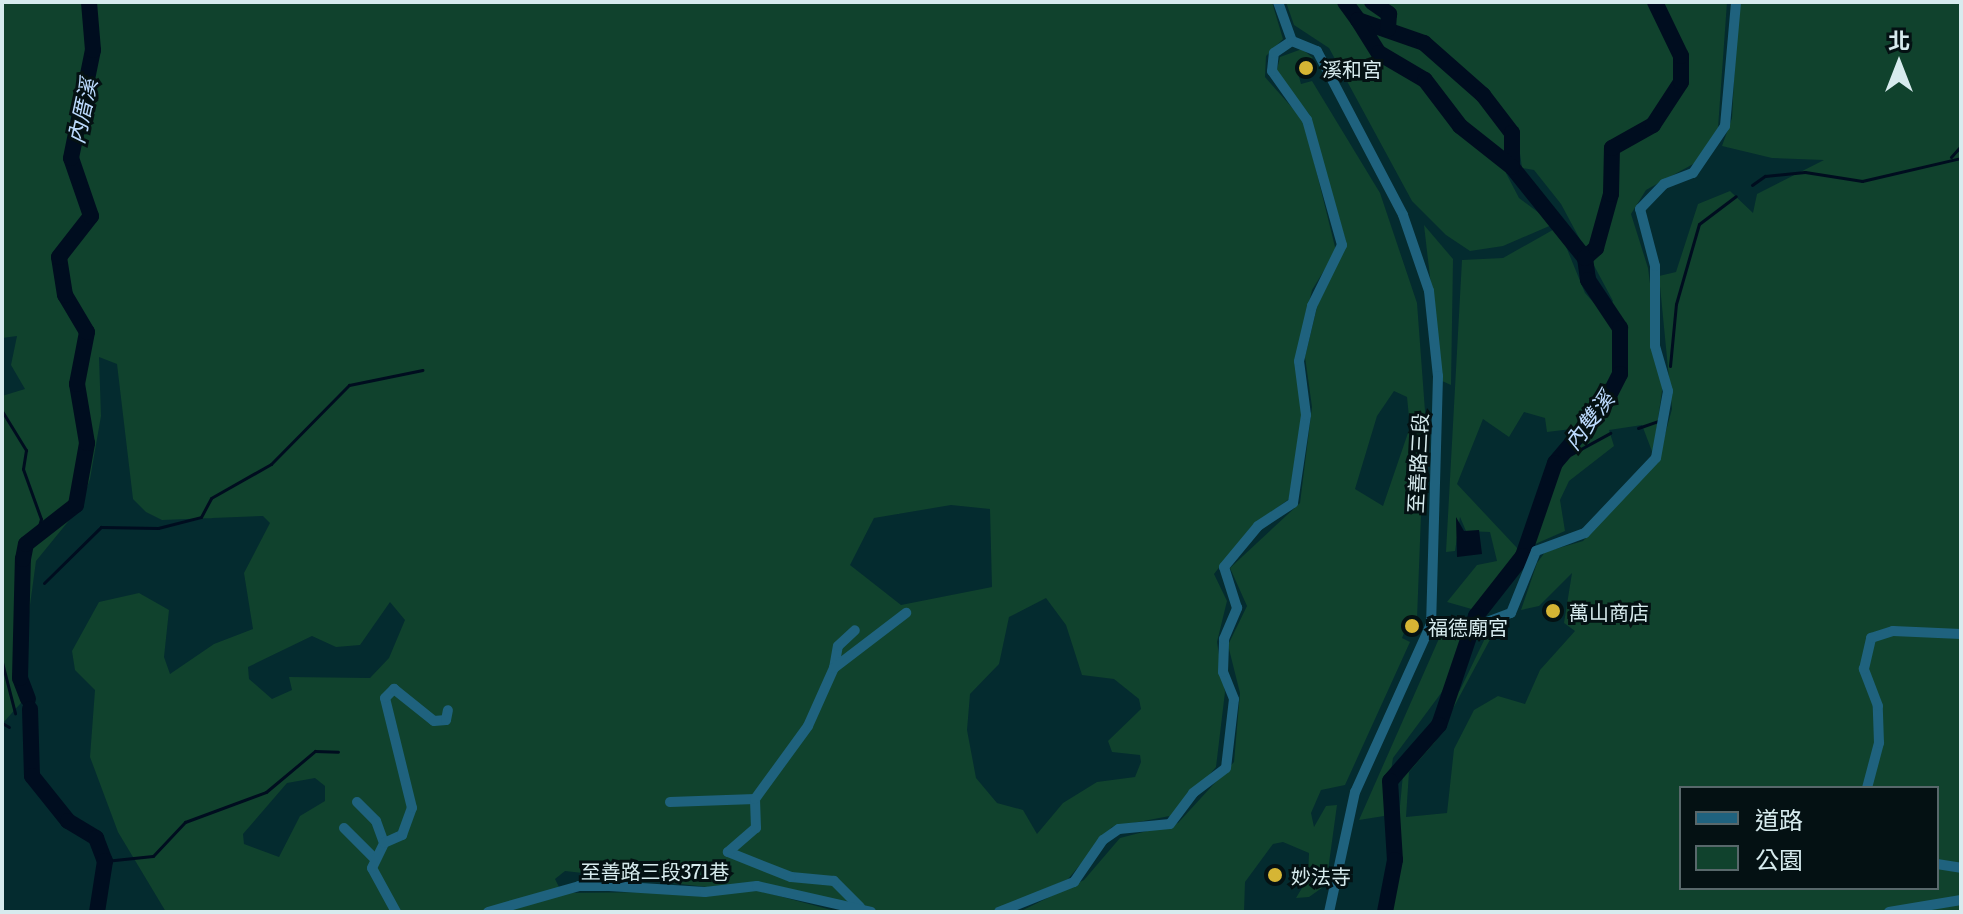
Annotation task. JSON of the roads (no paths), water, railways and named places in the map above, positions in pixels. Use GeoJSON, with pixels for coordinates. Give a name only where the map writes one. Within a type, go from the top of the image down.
{"type":"FeatureCollection","features":[{"type":"Feature","properties":{"kind":"street"},"geometry":{"type":"LineString","coordinates":[[999,912],[1074,882],[1103,840],[1119,829],[1178,819],[1193,793],[1226,768],[1234,699],[1223,672],[1224,639],[1237,608],[1224,567],[1258,526],[1293,503],[1306,415],[1299,361],[1312,306],[1342,245],[1307,120],[1273,76],[1274,53],[1292,41],[1278,2]]}},
{"type":"Feature","properties":{"kind":"street"},"geometry":{"type":"LineString","coordinates":[[1431,624],[1482,624],[1511,613],[1536,551],[1585,533],[1656,458],[1668,391],[1655,346],[1655,266],[1640,209],[1664,184],[1693,173],[1725,126],[1736,2]]}},
{"type":"Feature","properties":{"kind":"street","name":"至善路三段"},"geometry":{"type":"LineString","coordinates":[[1292,41],[1317,51],[1403,215],[1429,291],[1438,376],[1431,624],[1355,792],[1329,912]]}},
{"type":"Feature","properties":{"kind":"street"},"geometry":{"type":"LineString","coordinates":[[834,668],[906,613]]}},
{"type":"Feature","properties":{"kind":"street"},"geometry":{"type":"LineString","coordinates":[[855,630],[838,646],[834,668],[808,726],[755,799],[758,823],[729,856],[791,877],[834,881],[865,910]]}},
{"type":"Feature","properties":{"kind":"street"},"geometry":{"type":"LineString","coordinates":[[1868,786],[1879,743],[1878,706],[1864,669],[1871,638],[1893,631],[1961,634]]}},
{"type":"Feature","properties":{"kind":"street"},"geometry":{"type":"LineString","coordinates":[[396,912],[373,874],[375,859],[384,843],[402,835],[412,808],[388,690],[403,693],[434,721],[446,720],[448,710]]}},
{"type":"Feature","properties":{"kind":"street"},"geometry":{"type":"LineString","coordinates":[[670,802],[755,799]]}},
{"type":"Feature","properties":{"kind":"street"},"geometry":{"type":"LineString","coordinates":[[357,802],[376,821],[384,843]]}},
{"type":"Feature","properties":{"kind":"street"},"geometry":{"type":"LineString","coordinates":[[344,828],[375,859]]}},
{"type":"Feature","properties":{"kind":"street"},"geometry":{"type":"LineString","coordinates":[[1939,864],[1961,868]]}},
{"type":"Feature","properties":{"kind":"street","name":"至善路三段371巷"},"geometry":{"type":"LineString","coordinates":[[488,912],[565,889],[609,886],[705,892],[757,886],[865,910]]}},
{"type":"Feature","properties":{"kind":"street"},"geometry":{"type":"LineString","coordinates":[[1889,912],[1961,900]]}},
{"type":"Feature","properties":{"kind":"water"},"geometry":{"type":"Polygon","coordinates":[[[1456,517],[1464,531],[1479,530],[1482,554],[1457,557],[1456,517]]]}},
{"type":"Feature","properties":{"kind":"waterway","name":"內厝溪"},"geometry":{"type":"LineString","coordinates":[[28,699],[20,678],[26,544],[76,505],[87,443],[77,384],[87,332],[65,295],[59,257],[91,216],[71,158],[93,50],[89,2]]}},
{"type":"Feature","properties":{"kind":"waterway","name":"內雙溪"},"geometry":{"type":"LineString","coordinates":[[1345,2],[1358,20],[1424,43],[1483,95],[1512,133],[1512,167],[1585,258],[1588,280],[1620,328],[1620,374],[1605,404],[1555,463],[1523,556],[1476,616],[1439,725],[1390,781],[1395,860],[1385,912]]}},
{"type":"Feature","properties":{"kind":"waterway"},"geometry":{"type":"LineString","coordinates":[[1372,2],[1389,14],[1388,29]]}},
{"type":"Feature","properties":{"kind":"waterway"},"geometry":{"type":"LineString","coordinates":[[1585,258],[1596,248],[1611,194],[1612,148],[1653,125],[1681,82],[1681,56],[1655,2]]}},
{"type":"Feature","properties":{"kind":"waterway"},"geometry":{"type":"LineString","coordinates":[[1358,20],[1379,53],[1425,80],[1460,126],[1512,167]]}},
{"type":"Feature","properties":{"kind":"waterway"},"geometry":{"type":"LineString","coordinates":[[1951,157],[1961,146]]}},
{"type":"Feature","properties":{"kind":"waterway"},"geometry":{"type":"LineString","coordinates":[[1752,185],[1765,176],[1805,172],[1862,181],[1961,158]]}},
{"type":"Feature","properties":{"kind":"waterway"},"geometry":{"type":"LineString","coordinates":[[1670,366],[1676,304],[1699,224],[1736,196]]}},
{"type":"Feature","properties":{"kind":"waterway"},"geometry":{"type":"LineString","coordinates":[[44,583],[101,527],[158,528],[201,517],[211,498],[271,464],[349,385],[422,370]]}},
{"type":"Feature","properties":{"kind":"waterway"},"geometry":{"type":"LineString","coordinates":[[2,411],[26,450],[23,469],[41,519],[36,536]]}},
{"type":"Feature","properties":{"kind":"waterway"},"geometry":{"type":"LineString","coordinates":[[1638,428],[1658,421]]}},
{"type":"Feature","properties":{"kind":"waterway"},"geometry":{"type":"LineString","coordinates":[[1555,463],[1610,433]]}},
{"type":"Feature","properties":{"kind":"waterway"},"geometry":{"type":"LineString","coordinates":[[2,662],[15,713]]}},
{"type":"Feature","properties":{"kind":"waterway","name":"內厝溪"},"geometry":{"type":"LineString","coordinates":[[30,709],[32,776],[68,821],[96,838],[105,861],[97,912]]}},
{"type":"Feature","properties":{"kind":"waterway"},"geometry":{"type":"LineString","coordinates":[[2,723],[9,727]]}},
{"type":"Feature","properties":{"kind":"waterway"},"geometry":{"type":"LineString","coordinates":[[105,861],[153,856],[185,822],[266,792],[315,751],[338,752]]}},
{"type":"Feature","properties":{"kind":"place","name":"溪和宮"},"geometry":{"type":"Point","coordinates":[1306,68]}},
{"type":"Feature","properties":{"kind":"place","name":"萬山商店"},"geometry":{"type":"Point","coordinates":[1553,611]}},
{"type":"Feature","properties":{"kind":"place","name":"福德廟宮"},"geometry":{"type":"Point","coordinates":[1412,626]}},
{"type":"Feature","properties":{"kind":"place","name":"妙法寺"},"geometry":{"type":"Point","coordinates":[1275,875]}}]}
